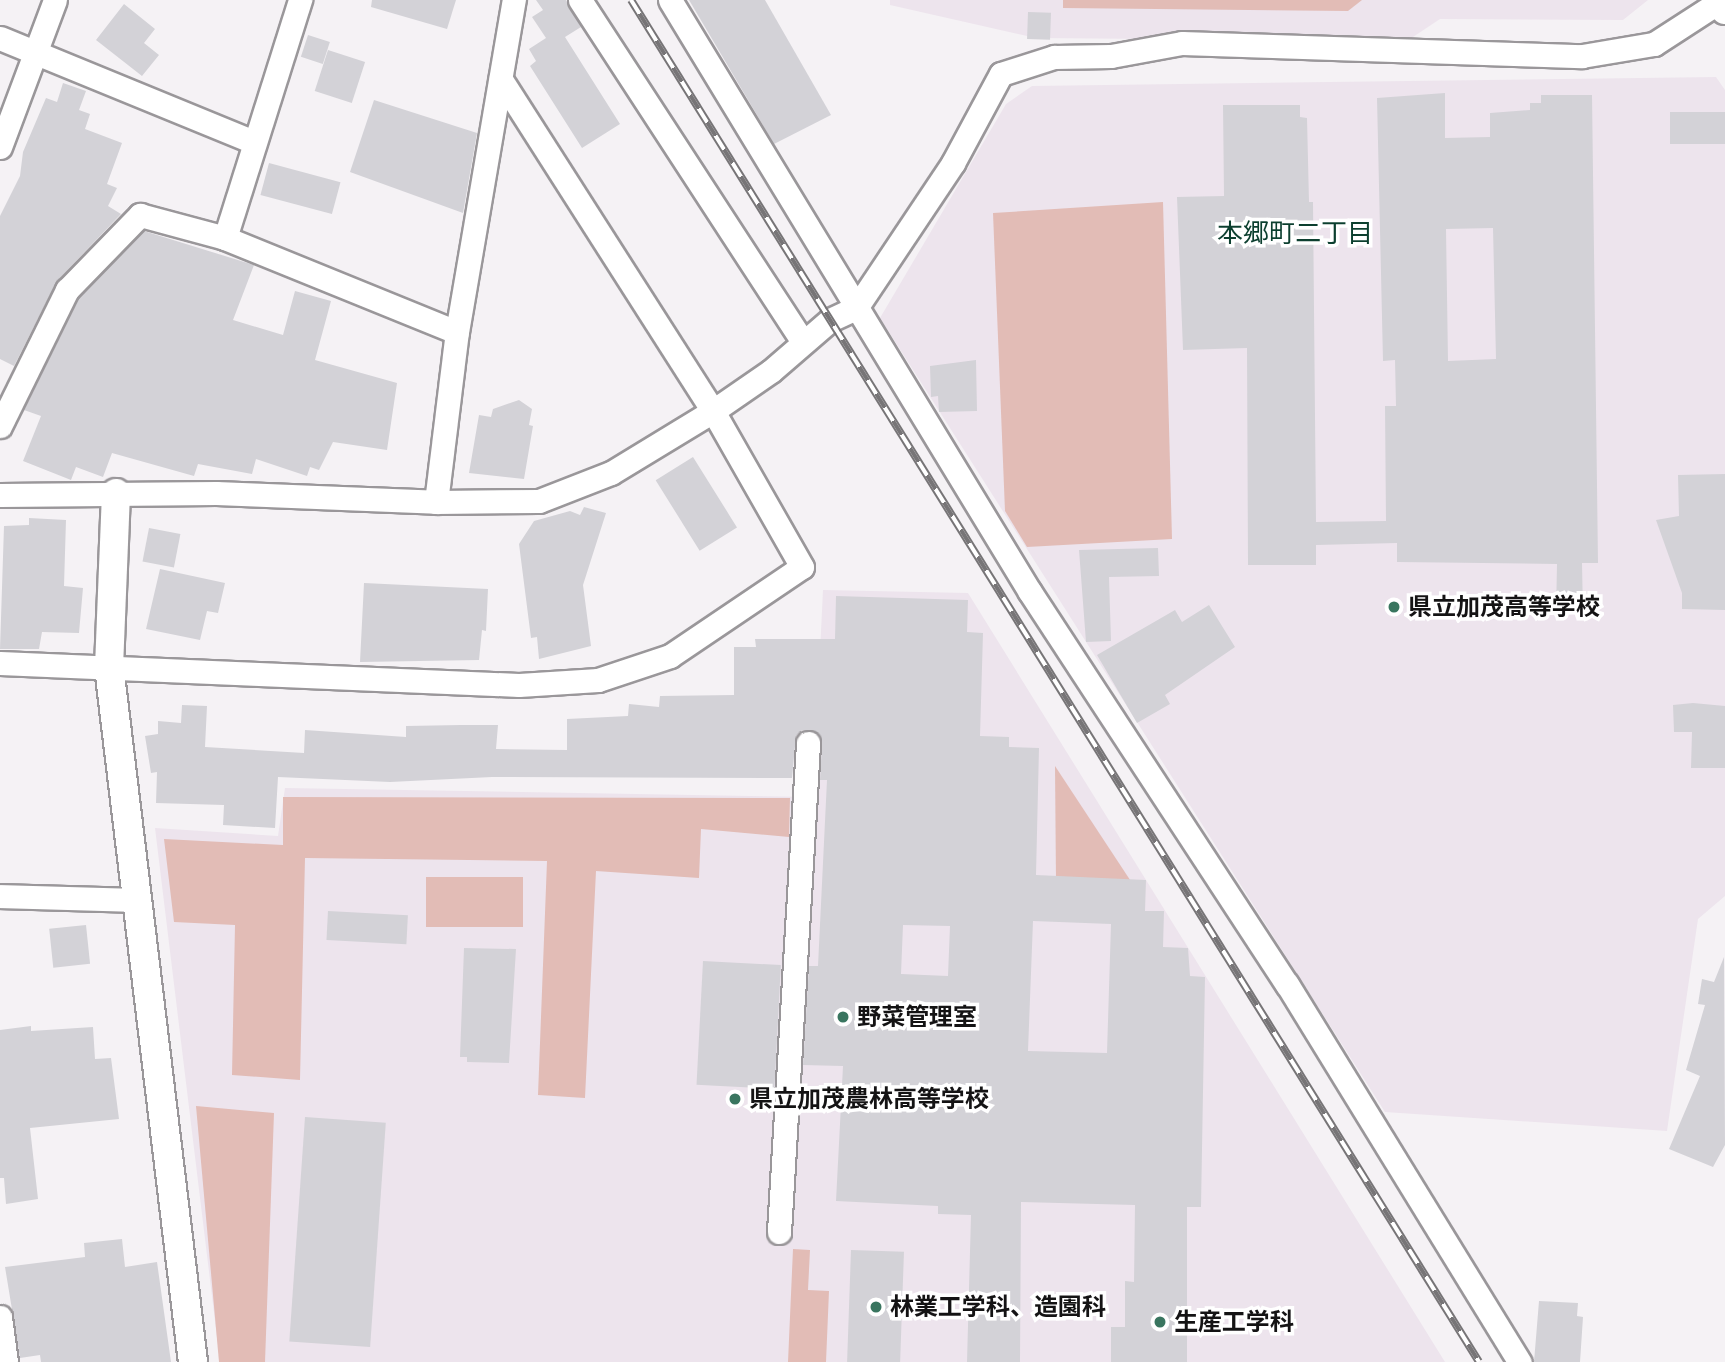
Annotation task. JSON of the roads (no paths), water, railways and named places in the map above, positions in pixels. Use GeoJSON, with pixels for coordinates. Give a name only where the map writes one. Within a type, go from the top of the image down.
{"type":"FeatureCollection","features":[{"type":"Feature","properties":{"kind":"street"},"geometry":{"type":"LineString","coordinates":[[0,147],[55,0]]}},
{"type":"Feature","properties":{"kind":"street"},"geometry":{"type":"LineString","coordinates":[[225,238],[300,0]]}},
{"type":"Feature","properties":{"kind":"street"},"geometry":{"type":"LineString","coordinates":[[436,502],[457,332],[514,0]]}},
{"type":"Feature","properties":{"kind":"street"},"geometry":{"type":"LineString","coordinates":[[580,0],[803,342]]}},
{"type":"Feature","properties":{"kind":"street"},"geometry":{"type":"LineString","coordinates":[[670,0],[1030,592],[1287,984],[1520,1362]]}},
{"type":"Feature","properties":{"kind":"street"},"geometry":{"type":"LineString","coordinates":[[0,495],[116,493],[436,502],[539,501],[611,473],[713,411],[830,320],[856,308],[953,163],[1001,74],[1054,57],[1111,56],[1182,43],[1582,56],[1654,44],[1720,4]]}},
{"type":"Feature","properties":{"kind":"street"},"geometry":{"type":"LineString","coordinates":[[0,38],[254,142]]}},
{"type":"Feature","properties":{"kind":"street"},"geometry":{"type":"LineString","coordinates":[[0,663],[519,685],[598,680],[670,656],[802,567],[713,411],[501,79]]}},
{"type":"Feature","properties":{"kind":"street"},"geometry":{"type":"LineString","coordinates":[[0,426],[67,290],[140,215],[225,238],[457,332]]}},
{"type":"Feature","properties":{"kind":"street"},"geometry":{"type":"LineString","coordinates":[[116,493],[109,667],[135,900],[194,1362]]}},
{"type":"Feature","properties":{"kind":"street"},"geometry":{"type":"LineString","coordinates":[[779,1232],[808,743]]}},
{"type":"Feature","properties":{"kind":"street"},"geometry":{"type":"LineString","coordinates":[[0,896],[135,900]]}},
{"type":"Feature","properties":{"kind":"street"},"geometry":{"type":"LineString","coordinates":[[0,1317],[6,1362]]}},
{"type":"Feature","properties":{"kind":"railway"},"geometry":{"type":"LineString","coordinates":[[631,0],[1479,1362]]}},
{"type":"Feature","properties":{"kind":"place","name":"県立加茂高等学校"},"geometry":{"type":"Point","coordinates":[1394,607]}},
{"type":"Feature","properties":{"kind":"place","name":"野菜管理室"},"geometry":{"type":"Point","coordinates":[843,1017]}},
{"type":"Feature","properties":{"kind":"place","name":"県立加茂農林高等学校"},"geometry":{"type":"Point","coordinates":[735,1099]}},
{"type":"Feature","properties":{"kind":"place","name":"林業工学科、造園科"},"geometry":{"type":"Point","coordinates":[876,1307]}},
{"type":"Feature","properties":{"kind":"place","name":"生産工学科"},"geometry":{"type":"Point","coordinates":[1160,1322]}},
{"type":"Feature","properties":{"kind":"district","name":"本郷町二丁目"},"geometry":{"type":"Point","coordinates":[1295,233]}}]}
